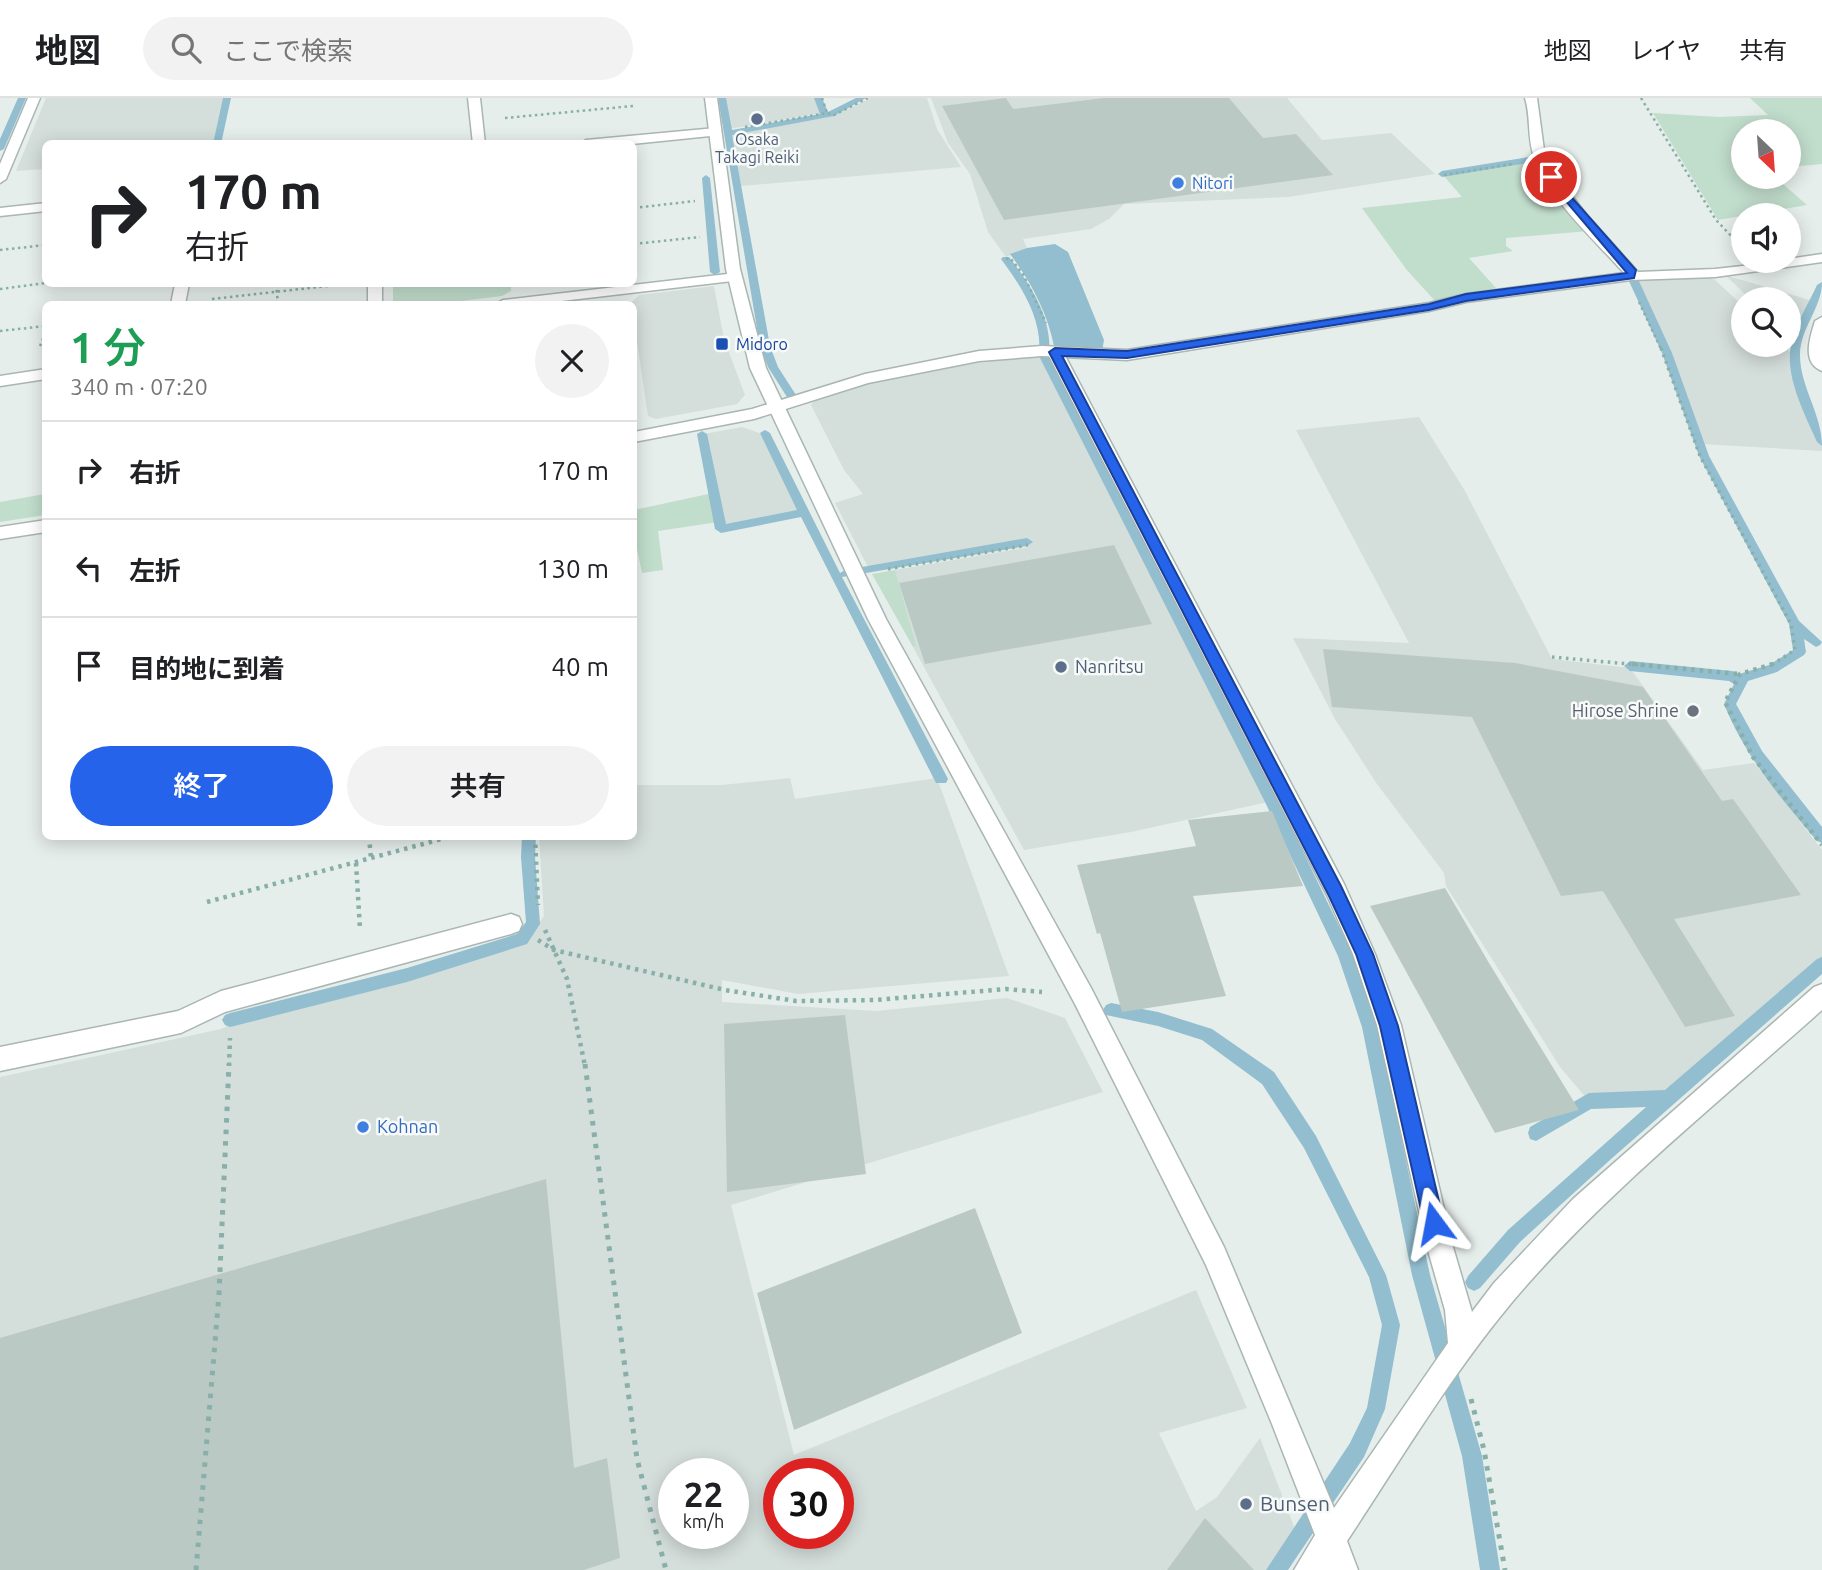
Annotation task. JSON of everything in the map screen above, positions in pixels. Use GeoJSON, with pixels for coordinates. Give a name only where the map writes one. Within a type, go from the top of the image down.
{"type":"FeatureCollection","features":[{"type":"Feature","properties":{"kind":"street"},"geometry":{"type":"LineString","coordinates":[[0,179],[34,98]]}},
{"type":"Feature","properties":{"kind":"street"},"geometry":{"type":"LineString","coordinates":[[474,98],[479,140]]}},
{"type":"Feature","properties":{"kind":"street"},"geometry":{"type":"LineString","coordinates":[[711,98],[736,277],[748,339],[775,407],[855,575],[1083,996],[1215,1256],[1286,1423],[1343,1570]]}},
{"type":"Feature","properties":{"kind":"street"},"geometry":{"type":"LineString","coordinates":[[1531,98],[1536,111],[1540,158],[1569,201],[1632,273],[1631,276]]}},
{"type":"Feature","properties":{"kind":"street"},"geometry":{"type":"LineString","coordinates":[[629,140],[716,132]]}},
{"type":"Feature","properties":{"kind":"street"},"geometry":{"type":"LineString","coordinates":[[0,212],[42,207]]}},
{"type":"Feature","properties":{"kind":"street"},"geometry":{"type":"LineString","coordinates":[[637,436],[754,414],[865,379],[998,354],[1055,352],[1127,355],[1416,309],[1466,298],[1631,276],[1715,273],[1822,258]]}},
{"type":"Feature","properties":{"kind":"street"},"geometry":{"type":"LineString","coordinates":[[541,301],[736,277]]}},
{"type":"Feature","properties":{"kind":"street"},"geometry":{"type":"LineString","coordinates":[[1822,321],[1814,347],[1822,366]]}},
{"type":"Feature","properties":{"kind":"street"},"geometry":{"type":"LineString","coordinates":[[1055,352],[1336,891],[1364,954],[1389,1026],[1440,1247],[1458,1310],[1453,1360]]}},
{"type":"Feature","properties":{"kind":"street"},"geometry":{"type":"LineString","coordinates":[[0,380],[42,375]]}},
{"type":"Feature","properties":{"kind":"street"},"geometry":{"type":"LineString","coordinates":[[0,533],[42,527]]}},
{"type":"Feature","properties":{"kind":"street"},"geometry":{"type":"LineString","coordinates":[[0,1059],[181,1022],[221,1002],[362,966],[511,923]]}},
{"type":"Feature","properties":{"kind":"street"},"geometry":{"type":"LineString","coordinates":[[1309,1570],[1330,1536],[1503,1292],[1582,1208],[1822,995]]}},
{"type":"Feature","properties":{"kind":"path"},"geometry":{"type":"LineString","coordinates":[[821,98],[827,113]]}},
{"type":"Feature","properties":{"kind":"path"},"geometry":{"type":"LineString","coordinates":[[716,132],[827,113],[834,115],[868,98]]}},
{"type":"Feature","properties":{"kind":"path"},"geometry":{"type":"LineString","coordinates":[[1641,98],[1716,220],[1731,235]]}},
{"type":"Feature","properties":{"kind":"path"},"geometry":{"type":"LineString","coordinates":[[477,120],[634,106]]}},
{"type":"Feature","properties":{"kind":"path"},"geometry":{"type":"LineString","coordinates":[[1444,175],[1540,158]]}},
{"type":"Feature","properties":{"kind":"path"},"geometry":{"type":"LineString","coordinates":[[637,208],[699,201]]}},
{"type":"Feature","properties":{"kind":"path"},"geometry":{"type":"LineString","coordinates":[[637,244],[701,237]]}},
{"type":"Feature","properties":{"kind":"path"},"geometry":{"type":"LineString","coordinates":[[0,250],[42,245]]}},
{"type":"Feature","properties":{"kind":"path"},"geometry":{"type":"LineString","coordinates":[[1006,259],[1010,258],[1023,274],[1047,325],[1055,352]]}},
{"type":"Feature","properties":{"kind":"path"},"geometry":{"type":"LineString","coordinates":[[1552,657],[1740,674],[1770,666],[1795,650],[1791,624],[1700,456],[1663,353],[1629,279],[1631,276]]}},
{"type":"Feature","properties":{"kind":"path"},"geometry":{"type":"LineString","coordinates":[[0,289],[42,284]]}},
{"type":"Feature","properties":{"kind":"path"},"geometry":{"type":"LineString","coordinates":[[277,287],[278,301]]}},
{"type":"Feature","properties":{"kind":"path"},"geometry":{"type":"LineString","coordinates":[[205,300],[320,287]]}},
{"type":"Feature","properties":{"kind":"path"},"geometry":{"type":"LineString","coordinates":[[0,331],[42,326]]}},
{"type":"Feature","properties":{"kind":"path"},"geometry":{"type":"LineString","coordinates":[[855,575],[1028,545]]}},
{"type":"Feature","properties":{"kind":"path"},"geometry":{"type":"LineString","coordinates":[[1740,674],[1725,702],[1730,720],[1757,761],[1822,845]]}},
{"type":"Feature","properties":{"kind":"path"},"geometry":{"type":"LineString","coordinates":[[369,840],[371,859]]}},
{"type":"Feature","properties":{"kind":"path"},"geometry":{"type":"LineString","coordinates":[[207,902],[439,840]]}},
{"type":"Feature","properties":{"kind":"path"},"geometry":{"type":"LineString","coordinates":[[536,840],[539,918],[572,993],[583,1047],[637,1460],[666,1570]]}},
{"type":"Feature","properties":{"kind":"path"},"geometry":{"type":"LineString","coordinates":[[356,863],[362,966]]}},
{"type":"Feature","properties":{"kind":"path"},"geometry":{"type":"LineString","coordinates":[[511,923],[554,950],[725,990],[796,1001],[876,1000],[1006,989],[1083,996]]}},
{"type":"Feature","properties":{"kind":"path"},"geometry":{"type":"LineString","coordinates":[[196,1570],[219,1294],[230,1036],[248,995]]}},
{"type":"Feature","properties":{"kind":"path"},"geometry":{"type":"LineString","coordinates":[[1453,1360],[1466,1384],[1484,1450],[1505,1570]]}},
{"type":"Feature","properties":{"kind":"shaded area"},"geometry":{"type":"Polygon","coordinates":[[[46,98],[226,98],[217,140],[42,140],[42,169],[16,171],[46,98]]]}},
{"type":"Feature","properties":{"kind":"shaded area","name":"Osaka Takagi Reiki"},"geometry":{"type":"Polygon","coordinates":[[[725,98],[817,98],[822,113],[729,129],[725,98]]]}},
{"type":"Feature","properties":{"kind":"shaded area"},"geometry":{"type":"Polygon","coordinates":[[[871,98],[927,98],[937,129],[961,167],[741,186],[730,134],[834,116],[871,98]]]}},
{"type":"Feature","properties":{"kind":"shaded area","name":"Nitori"},"geometry":{"type":"Polygon","coordinates":[[[931,98],[1287,98],[1322,140],[1391,133],[1435,174],[1288,197],[1124,204],[1109,219],[1091,229],[1023,239],[1027,248],[1006,257],[988,232],[970,174],[948,143],[931,98]]]}},
{"type":"Feature","properties":{"kind":"shaded area"},"geometry":{"type":"Polygon","coordinates":[[[1725,275],[1766,287],[1738,287],[1725,275]]]}},
{"type":"Feature","properties":{"kind":"shaded area"},"geometry":{"type":"Polygon","coordinates":[[[1708,277],[1715,280],[1731,295],[1731,357],[1794,357],[1806,407],[1822,451],[1701,444],[1668,352],[1634,280],[1708,277]]]}},
{"type":"Feature","properties":{"kind":"shaded area"},"geometry":{"type":"Polygon","coordinates":[[[714,286],[724,339],[745,395],[737,404],[656,419],[648,416],[637,342],[637,301],[633,301],[639,295],[714,286]]]}},
{"type":"Feature","properties":{"kind":"shaded area"},"geometry":{"type":"Polygon","coordinates":[[[1801,297],[1813,301],[1801,327],[1801,297]]]}},
{"type":"Feature","properties":{"kind":"shaded area","name":"Nanritsu"},"geometry":{"type":"Polygon","coordinates":[[[1041,356],[1268,802],[1131,832],[1024,850],[913,647],[915,646],[895,570],[1029,547],[1027,542],[869,569],[835,503],[863,494],[844,470],[811,405],[814,401],[822,396],[869,383],[992,360],[1041,356]]]}},
{"type":"Feature","properties":{"kind":"shaded area"},"geometry":{"type":"Polygon","coordinates":[[[1419,417],[1465,491],[1552,659],[1630,668],[1703,770],[1754,763],[1822,850],[1822,960],[1668,1093],[1603,1100],[1587,1099],[1560,1067],[1446,886],[1444,873],[1377,784],[1335,719],[1293,638],[1409,643],[1296,430],[1419,417]]]}},
{"type":"Feature","properties":{"kind":"shaded area"},"geometry":{"type":"Polygon","coordinates":[[[742,427],[762,434],[800,513],[723,528],[704,434],[742,427]]]}},
{"type":"Feature","properties":{"kind":"shaded area","name":"Kohnan"},"geometry":{"type":"Polygon","coordinates":[[[790,778],[795,799],[937,778],[1009,976],[798,994],[722,980],[722,1002],[876,1011],[1007,998],[1065,1018],[1103,1092],[731,1205],[794,1455],[1196,1290],[1247,1408],[1159,1433],[1196,1511],[1217,1497],[1260,1438],[1295,1529],[1268,1570],[0,1570],[0,1077],[221,1029],[241,1020],[409,978],[525,941],[544,916],[539,840],[637,840],[637,785],[722,785],[790,778]]]}},
{"type":"Feature","properties":{"kind":"green space"},"geometry":{"type":"Polygon","coordinates":[[[1750,98],[1822,98],[1822,164],[1801,166],[1801,119],[1731,119],[1731,189],[1789,189],[1807,205],[1731,203],[1731,218],[1718,220],[1653,113],[1718,117],[1768,115],[1750,98]]]}},
{"type":"Feature","properties":{"kind":"green space"},"geometry":{"type":"Polygon","coordinates":[[[1535,159],[1589,231],[1506,238],[1506,246],[1513,251],[1469,258],[1496,288],[1435,301],[1406,269],[1362,208],[1462,197],[1444,176],[1535,159]]]}},
{"type":"Feature","properties":{"kind":"green space"},"geometry":{"type":"Polygon","coordinates":[[[393,287],[511,287],[511,291],[502,296],[461,301],[393,301],[393,287]]]}},
{"type":"Feature","properties":{"kind":"green space"},"geometry":{"type":"Polygon","coordinates":[[[713,493],[718,522],[658,531],[663,570],[642,573],[637,549],[637,509],[713,493]]]}},
{"type":"Feature","properties":{"kind":"green space"},"geometry":{"type":"Polygon","coordinates":[[[42,495],[42,515],[0,522],[0,502],[42,495]]]}},
{"type":"Feature","properties":{"kind":"green space"},"geometry":{"type":"Polygon","coordinates":[[[895,570],[916,646],[913,647],[872,574],[895,570]]]}},
{"type":"Feature","properties":{"kind":"water"},"geometry":{"type":"Polygon","coordinates":[[[1055,244],[1068,252],[1104,340],[1102,352],[1054,346],[1037,298],[1010,254],[1027,248],[1055,244]]]}},
{"type":"Feature","properties":{"kind":"building","name":"Nitori"},"geometry":{"type":"Polygon","coordinates":[[[1006,98],[1013,109],[1104,98],[1229,98],[1263,138],[1296,134],[1333,175],[1004,220],[942,106],[1006,98]]]}},
{"type":"Feature","properties":{"kind":"building"},"geometry":{"type":"Polygon","coordinates":[[[1114,545],[1152,624],[925,664],[899,583],[1114,545]]]}},
{"type":"Feature","properties":{"kind":"building"},"geometry":{"type":"Polygon","coordinates":[[[1323,649],[1515,663],[1643,687],[1722,801],[1733,799],[1801,895],[1674,919],[1735,1016],[1685,1027],[1603,891],[1561,896],[1472,717],[1332,707],[1323,649]]]}},
{"type":"Feature","properties":{"kind":"building"},"geometry":{"type":"Polygon","coordinates":[[[1272,811],[1303,886],[1193,896],[1226,996],[1122,1012],[1077,865],[1196,846],[1188,820],[1272,811]]]}},
{"type":"Feature","properties":{"kind":"building"},"geometry":{"type":"Polygon","coordinates":[[[1445,888],[1579,1110],[1495,1133],[1370,906],[1445,888]]]}},
{"type":"Feature","properties":{"kind":"building"},"geometry":{"type":"Polygon","coordinates":[[[845,1015],[866,1174],[727,1192],[724,1024],[845,1015]]]}},
{"type":"Feature","properties":{"kind":"building"},"geometry":{"type":"Polygon","coordinates":[[[546,1179],[574,1468],[607,1458],[620,1558],[584,1570],[0,1570],[0,1338],[546,1179]]]}},
{"type":"Feature","properties":{"kind":"building"},"geometry":{"type":"Polygon","coordinates":[[[975,1208],[1022,1333],[794,1430],[757,1293],[975,1208]]]}},
{"type":"Feature","properties":{"kind":"building"},"geometry":{"type":"Polygon","coordinates":[[[1205,1518],[1254,1570],[1167,1570],[1205,1518]]]}},
{"type":"Feature","properties":{"kind":"waterway"},"geometry":{"type":"LineString","coordinates":[[0,149],[22,98]]}},
{"type":"Feature","properties":{"kind":"waterway"},"geometry":{"type":"LineString","coordinates":[[218,140],[227,98]]}},
{"type":"Feature","properties":{"kind":"waterway"},"geometry":{"type":"LineString","coordinates":[[722,98],[728,133]]}},
{"type":"Feature","properties":{"kind":"waterway"},"geometry":{"type":"LineString","coordinates":[[818,98],[825,115]]}},
{"type":"Feature","properties":{"kind":"waterway"},"geometry":{"type":"LineString","coordinates":[[728,133],[831,114],[862,98]]}},
{"type":"Feature","properties":{"kind":"waterway"},"geometry":{"type":"LineString","coordinates":[[728,133],[765,346],[773,367],[791,395]]}},
{"type":"Feature","properties":{"kind":"waterway"},"geometry":{"type":"LineString","coordinates":[[1442,174],[1548,157]]}},
{"type":"Feature","properties":{"kind":"waterway"},"geometry":{"type":"LineString","coordinates":[[706,178],[715,272]]}},
{"type":"Feature","properties":{"kind":"waterway"},"geometry":{"type":"LineString","coordinates":[[1006,259],[1028,292],[1040,319],[1044,332],[1044,356],[1272,802],[1345,955],[1370,1027],[1421,1275],[1472,1456],[1490,1570]]}},
{"type":"Feature","properties":{"kind":"waterway"},"geometry":{"type":"LineString","coordinates":[[1633,279],[1667,353],[1704,456],[1795,624]]}},
{"type":"Feature","properties":{"kind":"waterway"},"geometry":{"type":"LineString","coordinates":[[1822,285],[1801,330],[1795,357],[1801,389],[1822,442]]}},
{"type":"Feature","properties":{"kind":"waterway"},"geometry":{"type":"LineString","coordinates":[[765,433],[835,576],[941,779]]}},
{"type":"Feature","properties":{"kind":"waterway"},"geometry":{"type":"LineString","coordinates":[[702,434],[721,529],[803,513]]}},
{"type":"Feature","properties":{"kind":"waterway"},"geometry":{"type":"LineString","coordinates":[[845,574],[1027,542]]}},
{"type":"Feature","properties":{"kind":"waterway"},"geometry":{"type":"LineString","coordinates":[[1795,624],[1816,642]]}},
{"type":"Feature","properties":{"kind":"waterway"},"geometry":{"type":"LineString","coordinates":[[1795,624],[1800,652],[1773,669],[1744,677],[1730,704],[1758,755],[1822,837]]}},
{"type":"Feature","properties":{"kind":"waterway"},"geometry":{"type":"LineString","coordinates":[[1630,666],[1732,676],[1740,681]]}},
{"type":"Feature","properties":{"kind":"waterway"},"geometry":{"type":"LineString","coordinates":[[230,1020],[407,975],[522,939],[533,924],[529,840]]}},
{"type":"Feature","properties":{"kind":"waterway"},"geometry":{"type":"LineString","coordinates":[[1474,1282],[1514,1236],[1822,964]]}},
{"type":"Feature","properties":{"kind":"waterway"},"geometry":{"type":"LineString","coordinates":[[1111,1010],[1158,1019],[1206,1034],[1268,1078],[1310,1142],[1377,1275],[1391,1325],[1376,1409],[1357,1450],[1276,1570]]}},
{"type":"Feature","properties":{"kind":"waterway"},"geometry":{"type":"LineString","coordinates":[[1536,1133],[1589,1101],[1668,1098]]}},
{"type":"Feature","properties":{"kind":"place","name":"Osaka Takagi Reiki"},"geometry":{"type":"Point","coordinates":[757,119]}},
{"type":"Feature","properties":{"kind":"place","name":"Nitori"},"geometry":{"type":"Point","coordinates":[1178,183]}},
{"type":"Feature","properties":{"kind":"place","name":"Midoro"},"geometry":{"type":"Point","coordinates":[722,344]}},
{"type":"Feature","properties":{"kind":"place","name":"Nanritsu"},"geometry":{"type":"Point","coordinates":[1061,667]}},
{"type":"Feature","properties":{"kind":"place","name":"Hirose Shrine"},"geometry":{"type":"Point","coordinates":[1693,711]}},
{"type":"Feature","properties":{"kind":"place","name":"Kohnan"},"geometry":{"type":"Point","coordinates":[363,1127]}},
{"type":"Feature","properties":{"kind":"place","name":"Bunsen"},"geometry":{"type":"Point","coordinates":[1246,1504]}},
{"type":"Feature","properties":{"kind":"route"},"geometry":{"type":"LineString","coordinates":[[1434,1223],[1389,1026],[1364,954],[1336,891],[1055,352],[1127,355],[1429,307],[1466,298],[1631,276],[1632,273],[1551,177]]}}]}
